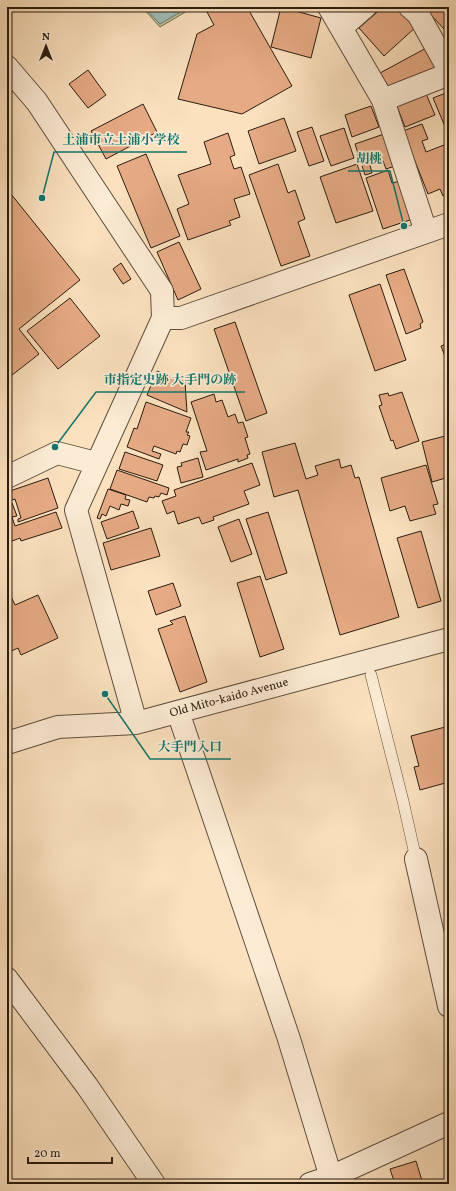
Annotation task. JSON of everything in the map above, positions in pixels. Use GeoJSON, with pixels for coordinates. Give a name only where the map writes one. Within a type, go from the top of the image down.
{"type":"FeatureCollection","features":[{"type":"Feature","properties":{"kind":"street"},"geometry":{"type":"LineString","coordinates":[[329,7],[383,100],[426,232]]}},
{"type":"Feature","properties":{"kind":"street"},"geometry":{"type":"LineString","coordinates":[[341,28],[365,7]]}},
{"type":"Feature","properties":{"kind":"street"},"geometry":{"type":"LineString","coordinates":[[410,7],[418,14],[449,70]]}},
{"type":"Feature","properties":{"kind":"street"},"geometry":{"type":"LineString","coordinates":[[7,67],[37,102],[162,291],[163,318],[76,510],[136,723]]}},
{"type":"Feature","properties":{"kind":"street"},"geometry":{"type":"LineString","coordinates":[[383,100],[449,74]]}},
{"type":"Feature","properties":{"kind":"street"},"geometry":{"type":"LineString","coordinates":[[163,318],[181,318],[449,224]]}},
{"type":"Feature","properties":{"kind":"street"},"geometry":{"type":"LineString","coordinates":[[7,477],[57,453],[96,463]]}},
{"type":"Feature","properties":{"kind":"street","name":"Old Mito-kaido Avenue"},"geometry":{"type":"LineString","coordinates":[[7,742],[58,726],[136,723],[449,639]]}},
{"type":"Feature","properties":{"kind":"street"},"geometry":{"type":"LineString","coordinates":[[178,712],[289,1039],[332,1180]]}},
{"type":"Feature","properties":{"kind":"street"},"geometry":{"type":"LineString","coordinates":[[416,859],[449,1006]]}},
{"type":"Feature","properties":{"kind":"street"},"geometry":{"type":"LineString","coordinates":[[7,979],[87,1086],[154,1184]]}},
{"type":"Feature","properties":{"kind":"street"},"geometry":{"type":"LineString","coordinates":[[310,1184],[332,1180],[449,1123]]}},
{"type":"Feature","properties":{"kind":"lane"},"geometry":{"type":"LineString","coordinates":[[371,675],[416,859]]}},
{"type":"Feature","properties":{"kind":"green space"},"geometry":{"type":"Polygon","coordinates":[[[142,7],[194,7],[160,27],[142,7]]]}},
{"type":"Feature","properties":{"kind":"water"},"geometry":{"type":"Polygon","coordinates":[[[144,7],[189,7],[160,24],[144,7]]]}},
{"type":"Feature","properties":{"kind":"building"},"geometry":{"type":"Polygon","coordinates":[[[216,7],[247,7],[292,86],[242,114],[178,99],[197,34],[214,25],[207,12],[216,7]]]}},
{"type":"Feature","properties":{"kind":"building"},"geometry":{"type":"Polygon","coordinates":[[[281,7],[321,18],[311,58],[271,47],[281,7]]]}},
{"type":"Feature","properties":{"kind":"building"},"geometry":{"type":"Polygon","coordinates":[[[383,7],[400,7],[417,26],[384,56],[359,28],[383,7]]]}},
{"type":"Feature","properties":{"kind":"building"},"geometry":{"type":"Polygon","coordinates":[[[436,7],[449,7],[449,29],[446,31],[429,13],[436,7]]]}},
{"type":"Feature","properties":{"kind":"building"},"geometry":{"type":"Polygon","coordinates":[[[430,46],[442,68],[407,83],[405,79],[389,88],[380,73],[430,46]]]}},
{"type":"Feature","properties":{"kind":"building"},"geometry":{"type":"Polygon","coordinates":[[[88,70],[106,95],[88,108],[69,84],[88,70]]]}},
{"type":"Feature","properties":{"kind":"building"},"geometry":{"type":"Polygon","coordinates":[[[424,89],[435,115],[405,127],[395,101],[424,89]]]}},
{"type":"Feature","properties":{"kind":"building"},"geometry":{"type":"Polygon","coordinates":[[[446,93],[449,102],[449,136],[433,98],[446,93]]]}},
{"type":"Feature","properties":{"kind":"building"},"geometry":{"type":"Polygon","coordinates":[[[143,104],[157,132],[106,159],[91,131],[143,104]]]}},
{"type":"Feature","properties":{"kind":"building"},"geometry":{"type":"Polygon","coordinates":[[[371,106],[379,127],[352,137],[345,115],[371,106]]]}},
{"type":"Feature","properties":{"kind":"building"},"geometry":{"type":"Polygon","coordinates":[[[284,118],[296,151],[259,164],[248,131],[284,118]]]}},
{"type":"Feature","properties":{"kind":"building"},"geometry":{"type":"Polygon","coordinates":[[[422,124],[428,139],[422,141],[426,152],[444,145],[449,158],[449,193],[443,196],[440,189],[428,194],[403,131],[422,124]]]}},
{"type":"Feature","properties":{"kind":"building"},"geometry":{"type":"Polygon","coordinates":[[[312,127],[324,161],[309,166],[297,132],[312,127]]]}},
{"type":"Feature","properties":{"kind":"building"},"geometry":{"type":"Polygon","coordinates":[[[344,128],[354,158],[331,166],[320,136],[344,128]]]}},
{"type":"Feature","properties":{"kind":"building"},"geometry":{"type":"Polygon","coordinates":[[[228,133],[235,155],[230,157],[234,169],[241,167],[250,194],[234,199],[240,217],[229,221],[231,225],[188,240],[177,209],[189,204],[178,175],[211,164],[204,142],[228,133]]]}},
{"type":"Feature","properties":{"kind":"building"},"geometry":{"type":"Polygon","coordinates":[[[384,134],[395,166],[386,169],[383,161],[370,165],[372,173],[365,175],[355,144],[384,134]]]}},
{"type":"Feature","properties":{"kind":"building"},"geometry":{"type":"Polygon","coordinates":[[[146,154],[180,236],[151,248],[117,166],[146,154]]]}},
{"type":"Feature","properties":{"kind":"building"},"geometry":{"type":"Polygon","coordinates":[[[278,164],[288,193],[295,190],[305,219],[298,222],[310,256],[281,266],[249,175],[278,164]]]}},
{"type":"Feature","properties":{"kind":"building"},"geometry":{"type":"Polygon","coordinates":[[[357,164],[373,211],[336,223],[320,177],[357,164]]]}},
{"type":"Feature","properties":{"kind":"building"},"geometry":{"type":"Polygon","coordinates":[[[388,170],[392,183],[400,181],[413,219],[383,229],[366,178],[388,170]]]}},
{"type":"Feature","properties":{"kind":"building"},"geometry":{"type":"Polygon","coordinates":[[[7,189],[80,280],[19,329],[39,354],[7,379],[7,189]]]}},
{"type":"Feature","properties":{"kind":"building"},"geometry":{"type":"Polygon","coordinates":[[[179,242],[201,289],[178,300],[157,252],[179,242]]]}},
{"type":"Feature","properties":{"kind":"building"},"geometry":{"type":"Polygon","coordinates":[[[121,263],[131,279],[123,284],[113,269],[121,263]]]}},
{"type":"Feature","properties":{"kind":"building"},"geometry":{"type":"Polygon","coordinates":[[[404,269],[423,322],[420,324],[421,328],[406,334],[386,275],[404,269]]]}},
{"type":"Feature","properties":{"kind":"building"},"geometry":{"type":"Polygon","coordinates":[[[380,284],[406,360],[375,371],[349,295],[380,284]]]}},
{"type":"Feature","properties":{"kind":"building"},"geometry":{"type":"Polygon","coordinates":[[[70,298],[100,336],[58,369],[27,331],[70,298]]]}},
{"type":"Feature","properties":{"kind":"building"},"geometry":{"type":"Polygon","coordinates":[[[235,322],[267,413],[246,421],[214,329],[235,322]]]}},
{"type":"Feature","properties":{"kind":"building"},"geometry":{"type":"Polygon","coordinates":[[[449,343],[449,367],[441,346],[449,343]]]}},
{"type":"Feature","properties":{"kind":"building"},"geometry":{"type":"Polygon","coordinates":[[[157,371],[185,382],[187,412],[147,395],[157,371]]]}},
{"type":"Feature","properties":{"kind":"building"},"geometry":{"type":"Polygon","coordinates":[[[402,392],[419,441],[396,449],[393,440],[391,441],[379,406],[382,405],[379,395],[388,393],[389,396],[402,392]]]}},
{"type":"Feature","properties":{"kind":"building"},"geometry":{"type":"Polygon","coordinates":[[[214,394],[216,402],[222,400],[228,417],[235,414],[238,423],[243,422],[248,437],[245,438],[250,454],[247,455],[248,458],[238,462],[238,459],[206,470],[200,452],[207,451],[191,402],[214,394]]]}},
{"type":"Feature","properties":{"kind":"building"},"geometry":{"type":"Polygon","coordinates":[[[146,402],[191,418],[186,432],[189,432],[187,435],[190,436],[187,445],[183,444],[180,452],[177,451],[176,454],[154,446],[152,451],[161,454],[159,459],[127,447],[134,428],[137,429],[146,402]]]}},
{"type":"Feature","properties":{"kind":"building"},"geometry":{"type":"Polygon","coordinates":[[[449,435],[449,477],[432,482],[422,442],[449,435]]]}},
{"type":"Feature","properties":{"kind":"building"},"geometry":{"type":"Polygon","coordinates":[[[295,443],[306,479],[318,475],[315,466],[339,459],[341,468],[351,465],[355,478],[359,477],[399,617],[340,635],[298,490],[274,497],[262,452],[295,443]]]}},
{"type":"Feature","properties":{"kind":"building"},"geometry":{"type":"Polygon","coordinates":[[[125,452],[163,465],[157,481],[119,469],[125,452]]]}},
{"type":"Feature","properties":{"kind":"building"},"geometry":{"type":"Polygon","coordinates":[[[198,458],[203,477],[181,483],[177,467],[182,466],[181,463],[198,458]]]}},
{"type":"Feature","properties":{"kind":"building"},"geometry":{"type":"Polygon","coordinates":[[[252,463],[260,485],[244,491],[249,504],[213,517],[214,520],[202,524],[199,517],[178,524],[174,511],[167,514],[162,501],[176,496],[174,490],[252,463]]]}},
{"type":"Feature","properties":{"kind":"building"},"geometry":{"type":"Polygon","coordinates":[[[426,465],[438,504],[433,505],[436,514],[410,521],[405,506],[390,511],[381,478],[426,465]]]}},
{"type":"Feature","properties":{"kind":"building"},"geometry":{"type":"Polygon","coordinates":[[[117,470],[169,488],[167,495],[161,493],[159,497],[149,497],[147,502],[110,489],[117,470]]]}},
{"type":"Feature","properties":{"kind":"building"},"geometry":{"type":"Polygon","coordinates":[[[48,478],[58,508],[18,522],[18,519],[21,518],[15,499],[9,501],[7,492],[48,478]]]}},
{"type":"Feature","properties":{"kind":"building"},"geometry":{"type":"Polygon","coordinates":[[[108,489],[126,495],[125,499],[130,500],[128,506],[121,504],[119,510],[110,506],[106,516],[102,514],[100,519],[97,518],[108,489]]]}},
{"type":"Feature","properties":{"kind":"building"},"geometry":{"type":"Polygon","coordinates":[[[12,503],[17,516],[12,517],[15,526],[56,512],[62,528],[21,541],[20,538],[7,543],[7,504],[12,503]]]}},
{"type":"Feature","properties":{"kind":"building"},"geometry":{"type":"Polygon","coordinates":[[[449,505],[449,521],[448,521],[444,506],[449,505]]]}},
{"type":"Feature","properties":{"kind":"building"},"geometry":{"type":"Polygon","coordinates":[[[133,511],[139,528],[107,539],[101,522],[133,511]]]}},
{"type":"Feature","properties":{"kind":"building"},"geometry":{"type":"Polygon","coordinates":[[[268,512],[287,573],[266,580],[246,519],[268,512]]]}},
{"type":"Feature","properties":{"kind":"building"},"geometry":{"type":"Polygon","coordinates":[[[239,519],[252,554],[231,562],[218,527],[239,519]]]}},
{"type":"Feature","properties":{"kind":"building"},"geometry":{"type":"Polygon","coordinates":[[[151,528],[160,556],[111,570],[103,543],[151,528]]]}},
{"type":"Feature","properties":{"kind":"building"},"geometry":{"type":"Polygon","coordinates":[[[421,531],[441,601],[418,608],[397,538],[421,531]]]}},
{"type":"Feature","properties":{"kind":"building"},"geometry":{"type":"Polygon","coordinates":[[[260,576],[284,649],[260,657],[237,583],[260,576]]]}},
{"type":"Feature","properties":{"kind":"building"},"geometry":{"type":"Polygon","coordinates":[[[173,583],[181,606],[156,615],[148,591],[173,583]]]}},
{"type":"Feature","properties":{"kind":"building"},"geometry":{"type":"Polygon","coordinates":[[[7,588],[15,605],[38,595],[58,638],[21,655],[18,648],[7,653],[7,588]]]}},
{"type":"Feature","properties":{"kind":"building"},"geometry":{"type":"Polygon","coordinates":[[[185,616],[207,682],[180,692],[158,629],[173,624],[170,621],[185,616]]]}},
{"type":"Feature","properties":{"kind":"building"},"geometry":{"type":"Polygon","coordinates":[[[449,726],[449,755],[445,756],[449,770],[449,782],[420,790],[414,767],[419,766],[411,736],[449,726]]]}},
{"type":"Feature","properties":{"kind":"building"},"geometry":{"type":"Polygon","coordinates":[[[416,1161],[423,1184],[395,1184],[390,1169],[416,1161]]]}},
{"type":"Feature","properties":{"kind":"place","name":"土浦市立土浦小学校"},"geometry":{"type":"Point","coordinates":[42,198]}},
{"type":"Feature","properties":{"kind":"place","name":"胡桃"},"geometry":{"type":"Point","coordinates":[404,226]}},
{"type":"Feature","properties":{"kind":"place","name":"市指定史跡 大手門の跡"},"geometry":{"type":"Point","coordinates":[55,447]}},
{"type":"Feature","properties":{"kind":"place","name":"大手門入口"},"geometry":{"type":"Point","coordinates":[105,694]}}]}
